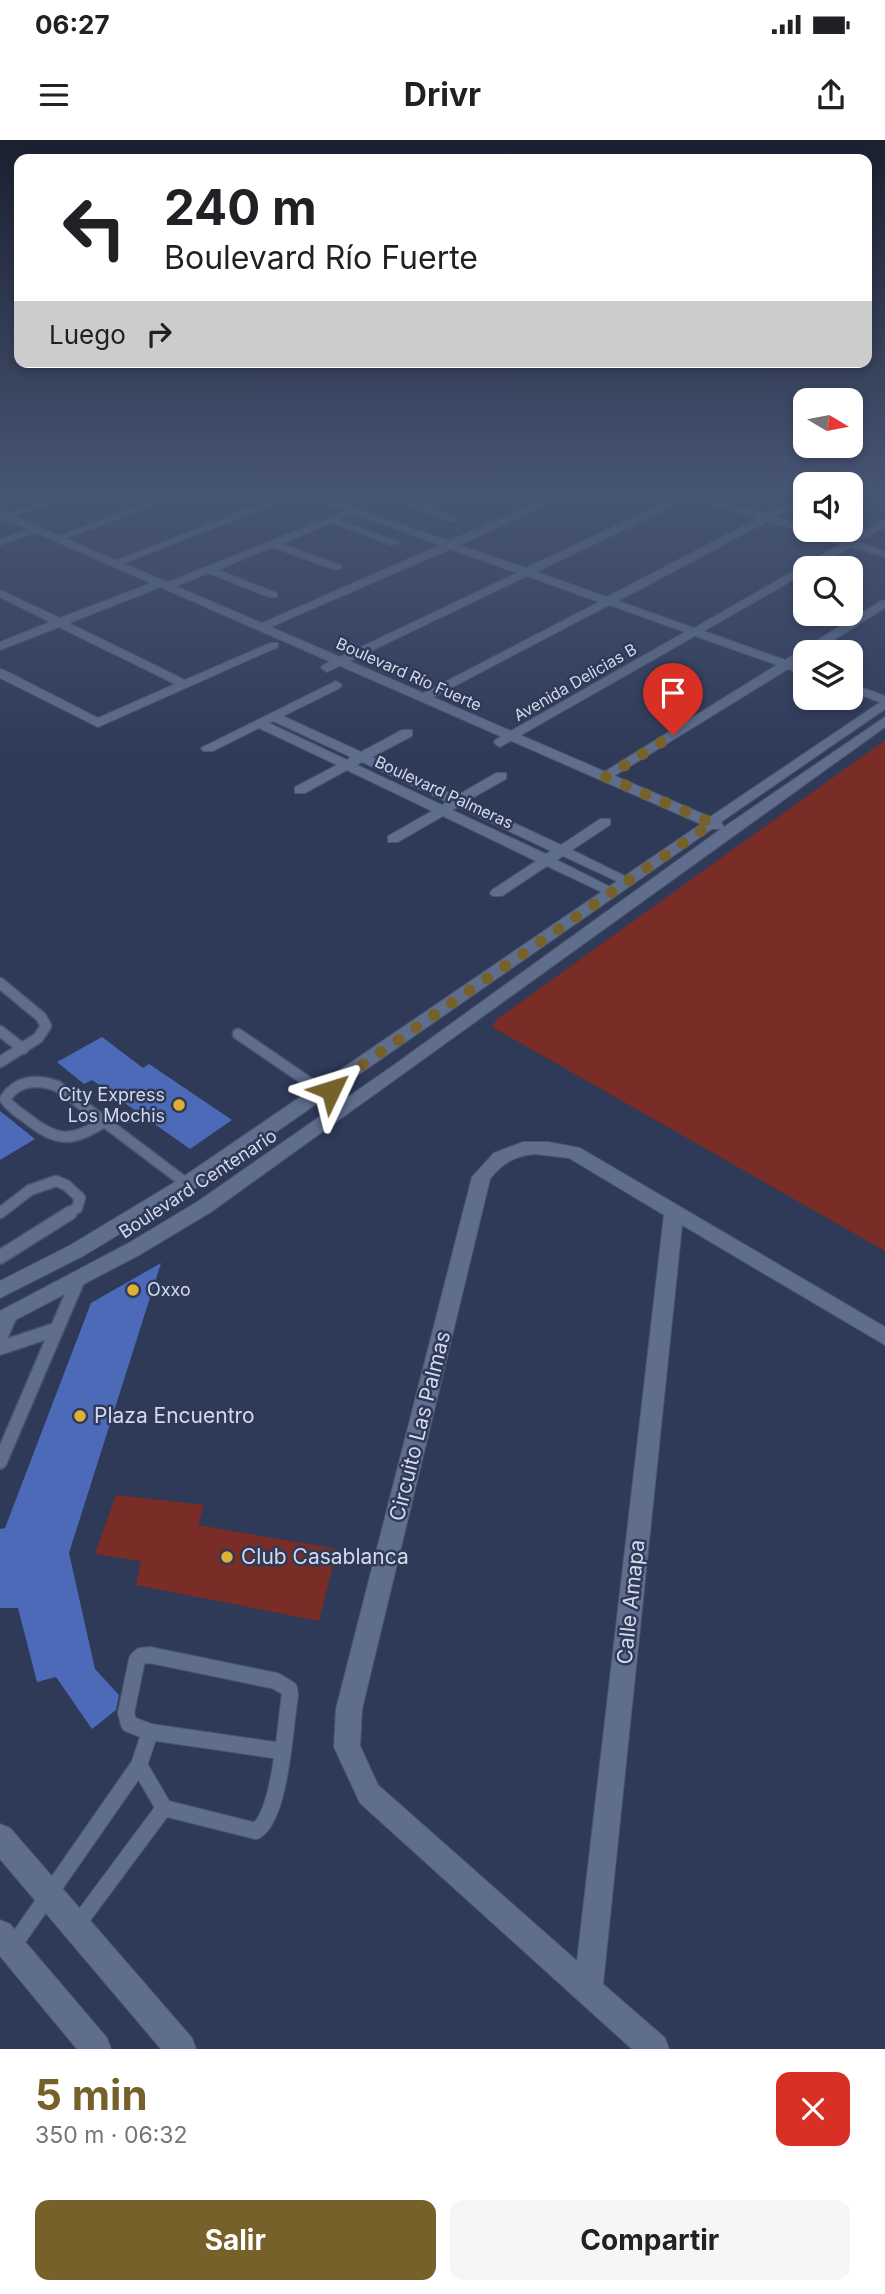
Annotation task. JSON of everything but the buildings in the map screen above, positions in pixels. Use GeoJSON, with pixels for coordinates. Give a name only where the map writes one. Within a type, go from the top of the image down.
{"type":"FeatureCollection","features":[{"type":"Feature","properties":{"kind":"street","name":"Boulevard Río Fuerte"},"geometry":{"type":"LineString","coordinates":[[126,580],[327,668],[606,777],[715,831]]}},
{"type":"Feature","properties":{"kind":"street","name":"Boulevard Río Fuerte"},"geometry":{"type":"LineString","coordinates":[[153,580],[424,698],[506,740],[715,831]]}},
{"type":"Feature","properties":{"kind":"street"},"geometry":{"type":"LineString","coordinates":[[0,646],[144,588],[179,580]]}},
{"type":"Feature","properties":{"kind":"street"},"geometry":{"type":"LineString","coordinates":[[235,580],[273,595]]}},
{"type":"Feature","properties":{"kind":"street"},"geometry":{"type":"LineString","coordinates":[[262,627],[371,580]]}},
{"type":"Feature","properties":{"kind":"street"},"geometry":{"type":"LineString","coordinates":[[327,668],[509,580]]}},
{"type":"Feature","properties":{"kind":"street"},"geometry":{"type":"LineString","coordinates":[[548,580],[793,667]]}},
{"type":"Feature","properties":{"kind":"street"},"geometry":{"type":"LineString","coordinates":[[424,698],[650,580]]}},
{"type":"Feature","properties":{"kind":"street","name":"Avenida Delicias B"},"geometry":{"type":"LineString","coordinates":[[506,740],[785,580]]}},
{"type":"Feature","properties":{"kind":"street"},"geometry":{"type":"LineString","coordinates":[[0,593],[186,685]]}},
{"type":"Feature","properties":{"kind":"street"},"geometry":{"type":"LineString","coordinates":[[606,777],[885,603]]}},
{"type":"Feature","properties":{"kind":"street"},"geometry":{"type":"LineString","coordinates":[[0,673],[98,723],[274,645]]}},
{"type":"Feature","properties":{"kind":"street"},"geometry":{"type":"LineString","coordinates":[[208,748],[336,685]]}},
{"type":"Feature","properties":{"kind":"street"},"geometry":{"type":"LineString","coordinates":[[863,692],[885,701]]}},
{"type":"Feature","properties":{"kind":"street","name":"Boulevard Centenario"},"geometry":{"type":"LineString","coordinates":[[5,1318],[78,1280],[204,1207],[349,1105],[885,701]]}},
{"type":"Feature","properties":{"kind":"street","name":"Boulevard Palmeras"},"geometry":{"type":"LineString","coordinates":[[273,716],[628,881]]}},
{"type":"Feature","properties":{"kind":"street","name":"Boulevard Centenario"},"geometry":{"type":"LineString","coordinates":[[3,1285],[76,1251],[187,1184],[628,881],[715,831],[885,722]]}},
{"type":"Feature","properties":{"kind":"street","name":"Boulevard Palmeras"},"geometry":{"type":"LineString","coordinates":[[259,723],[613,892]]}},
{"type":"Feature","properties":{"kind":"street"},"geometry":{"type":"LineString","coordinates":[[300,790],[407,733]]}},
{"type":"Feature","properties":{"kind":"street"},"geometry":{"type":"LineString","coordinates":[[393,839],[501,776]]}},
{"type":"Feature","properties":{"kind":"street"},"geometry":{"type":"LineString","coordinates":[[497,893],[605,822]]}},
{"type":"Feature","properties":{"kind":"street"},"geometry":{"type":"LineString","coordinates":[[326,1089],[349,1105]]}},
{"type":"Feature","properties":{"kind":"street","name":"Circuito Las Palmas"},"geometry":{"type":"LineString","coordinates":[[654,2049],[369,1794],[347,1747],[349,1709],[481,1177],[487,1168],[528,1146],[574,1152],[885,1337]]}},
{"type":"Feature","properties":{"kind":"street","name":"Calle Amapa"},"geometry":{"type":"LineString","coordinates":[[588,1990],[674,1213]]}},
{"type":"Feature","properties":{"kind":"street"},"geometry":{"type":"LineString","coordinates":[[0,1838],[181,2049]]}},
{"type":"Feature","properties":{"kind":"street"},"geometry":{"type":"LineString","coordinates":[[6,1941],[96,2049]]}},
{"type":"Feature","properties":{"kind":"lane"},"geometry":{"type":"LineString","coordinates":[[0,983],[45,1022],[44,1031],[23,1049],[0,1062]]}},
{"type":"Feature","properties":{"kind":"lane"},"geometry":{"type":"LineString","coordinates":[[0,1031],[23,1049]]}},
{"type":"Feature","properties":{"kind":"lane"},"geometry":{"type":"LineString","coordinates":[[238,1034],[326,1089]]}},
{"type":"Feature","properties":{"kind":"lane"},"geometry":{"type":"LineString","coordinates":[[104,1122],[80,1137],[54,1137],[8,1104],[5,1099],[11,1091],[27,1082],[46,1081],[57,1086],[187,1184]]}},
{"type":"Feature","properties":{"kind":"lane"},"geometry":{"type":"LineString","coordinates":[[0,1213],[39,1185],[50,1181],[65,1184],[80,1198],[77,1208],[0,1257]]}},
{"type":"Feature","properties":{"kind":"lane"},"geometry":{"type":"LineString","coordinates":[[0,1462],[78,1280]]}},
{"type":"Feature","properties":{"kind":"lane"},"geometry":{"type":"LineString","coordinates":[[0,1339],[5,1318]]}},
{"type":"Feature","properties":{"kind":"lane"},"geometry":{"type":"LineString","coordinates":[[0,1348],[57,1329]]}},
{"type":"Feature","properties":{"kind":"lane"},"geometry":{"type":"LineString","coordinates":[[139,1765],[164,1808],[256,1830],[264,1826],[269,1815],[281,1751],[290,1695],[285,1685],[146,1654],[136,1660],[126,1719],[133,1727],[150,1732],[281,1751]]}},
{"type":"Feature","properties":{"kind":"lane"},"geometry":{"type":"LineString","coordinates":[[6,1941],[48,1895],[139,1765],[150,1732]]}},
{"type":"Feature","properties":{"kind":"lane"},"geometry":{"type":"LineString","coordinates":[[76,1926],[164,1808]]}},
{"type":"Feature","properties":{"kind":"shaded area"},"geometry":{"type":"Polygon","coordinates":[[[885,740],[885,1251],[492,1027],[496,1020],[885,740]]]}},
{"type":"Feature","properties":{"kind":"shaded area","name":"Club Casablanca"},"geometry":{"type":"Polygon","coordinates":[[[116,1495],[204,1505],[198,1525],[337,1549],[319,1621],[136,1585],[141,1561],[95,1554],[116,1495]]]}},
{"type":"Feature","properties":{"kind":"place","name":"City Express Los Mochis"},"geometry":{"type":"Point","coordinates":[179,1105]}},
{"type":"Feature","properties":{"kind":"place","name":"Oxxo"},"geometry":{"type":"Point","coordinates":[133,1290]}},
{"type":"Feature","properties":{"kind":"place","name":"Plaza Encuentro"},"geometry":{"type":"Point","coordinates":[80,1416]}},
{"type":"Feature","properties":{"kind":"place","name":"Club Casablanca"},"geometry":{"type":"Point","coordinates":[227,1557]}},
{"type":"Feature","properties":{"kind":"route"},"geometry":{"type":"LineString","coordinates":[[331,1090],[330,1087],[712,823],[606,777],[673,735]]}}]}
